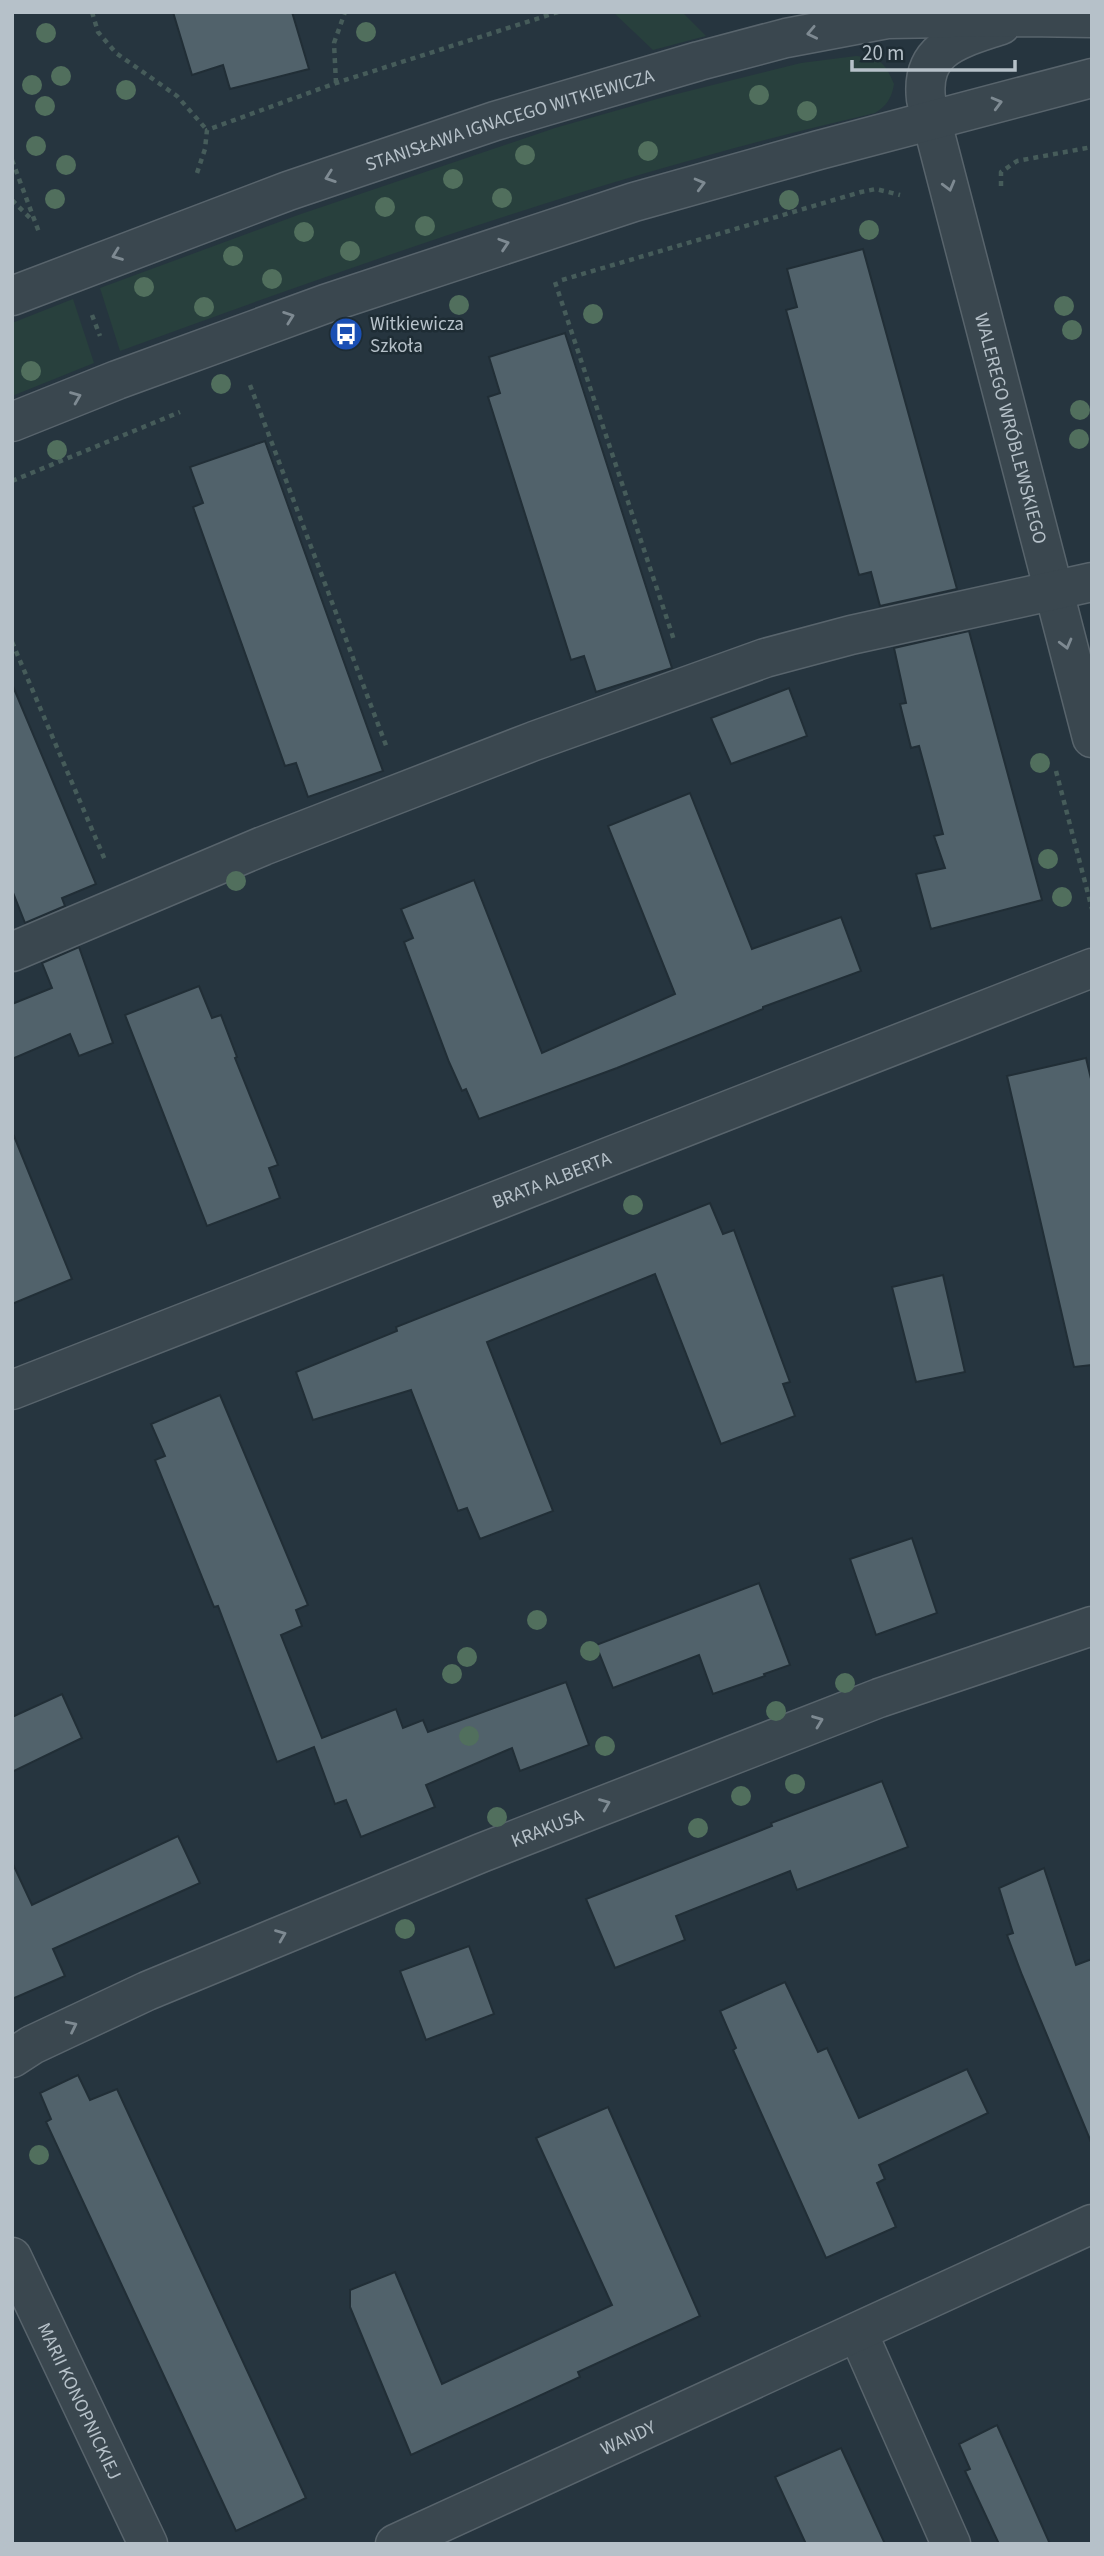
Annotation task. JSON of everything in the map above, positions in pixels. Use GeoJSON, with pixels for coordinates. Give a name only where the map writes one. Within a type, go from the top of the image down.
{"type":"FeatureCollection","features":[{"type":"Feature","properties":{"kind":"street","name":"STANISŁAWA IGNACEGO WITKIEWICZA"},"geometry":{"type":"LineString","coordinates":[[931,120],[924,85],[926,71],[933,57],[967,37],[1026,17]]}},
{"type":"Feature","properties":{"kind":"street","name":"STANISŁAWA IGNACEGO WITKIEWICZA"},"geometry":{"type":"LineString","coordinates":[[12,296],[288,191],[495,121],[699,61],[799,35],[887,19],[1092,18]]}},
{"type":"Feature","properties":{"kind":"street"},"geometry":{"type":"LineString","coordinates":[[12,422],[117,380],[325,304],[634,202],[1092,78]]}},
{"type":"Feature","properties":{"kind":"street","name":"WALEREGO WRÓBLEWSKIEGO"},"geometry":{"type":"LineString","coordinates":[[931,120],[1092,738]]}},
{"type":"Feature","properties":{"kind":"street"},"geometry":{"type":"LineString","coordinates":[[12,952],[263,846],[534,741],[765,658],[851,635],[1092,582]]}},
{"type":"Feature","properties":{"kind":"street","name":"BRATA ALBERTA"},"geometry":{"type":"LineString","coordinates":[[12,1390],[1092,968]]}},
{"type":"Feature","properties":{"kind":"street","name":"KRAKUSA"},"geometry":{"type":"LineString","coordinates":[[12,2058],[44,2039],[147,1991],[481,1853],[879,1698],[1092,1626]]}},
{"type":"Feature","properties":{"kind":"street","name":"WANDY"},"geometry":{"type":"LineString","coordinates":[[396,2544],[1092,2224]]}},
{"type":"Feature","properties":{"kind":"street","name":"MARII KONOPNICKIEJ"},"geometry":{"type":"LineString","coordinates":[[12,2257],[148,2544]]}},
{"type":"Feature","properties":{"kind":"street"},"geometry":{"type":"LineString","coordinates":[[858,2333],[951,2544]]}},
{"type":"Feature","properties":{"kind":"path"},"geometry":{"type":"LineString","coordinates":[[92,12],[98,32],[116,53],[177,96],[207,130],[205,149],[196,176]]}},
{"type":"Feature","properties":{"kind":"path"},"geometry":{"type":"LineString","coordinates":[[336,83],[334,43],[345,12]]}},
{"type":"Feature","properties":{"kind":"path"},"geometry":{"type":"LineString","coordinates":[[207,130],[336,83],[558,12]]}},
{"type":"Feature","properties":{"kind":"path"},"geometry":{"type":"LineString","coordinates":[[1001,195],[1000,172],[1017,161],[1092,147]]}},
{"type":"Feature","properties":{"kind":"path"},"geometry":{"type":"LineString","coordinates":[[12,160],[43,242]]}},
{"type":"Feature","properties":{"kind":"path"},"geometry":{"type":"LineString","coordinates":[[545,285],[861,192],[876,189],[899,194],[904,205]]}},
{"type":"Feature","properties":{"kind":"path"},"geometry":{"type":"LineString","coordinates":[[12,200],[35,223]]}},
{"type":"Feature","properties":{"kind":"path"},"geometry":{"type":"LineString","coordinates":[[555,282],[689,686]]}},
{"type":"Feature","properties":{"kind":"path"},"geometry":{"type":"LineString","coordinates":[[89,307],[103,344]]}},
{"type":"Feature","properties":{"kind":"path"},"geometry":{"type":"LineString","coordinates":[[262,381],[247,386],[403,793]]}},
{"type":"Feature","properties":{"kind":"path"},"geometry":{"type":"LineString","coordinates":[[12,481],[184,410]]}},
{"type":"Feature","properties":{"kind":"path"},"geometry":{"type":"LineString","coordinates":[[12,642],[124,904]]}},
{"type":"Feature","properties":{"kind":"path"},"geometry":{"type":"LineString","coordinates":[[1054,761],[1092,909]]}},
{"type":"Feature","properties":{"kind":"green space"},"geometry":{"type":"Polygon","coordinates":[[[613,12],[682,12],[706,36],[653,50],[613,12]]]}},
{"type":"Feature","properties":{"kind":"green space"},"geometry":{"type":"Polygon","coordinates":[[[856,56],[880,62],[894,84],[888,101],[875,113],[779,136],[589,190],[400,251],[120,351],[100,288],[298,215],[555,128],[801,63],[856,56]]]}},
{"type":"Feature","properties":{"kind":"green space"},"geometry":{"type":"Polygon","coordinates":[[[73,299],[94,363],[12,396],[12,323],[73,299]]]}},
{"type":"Feature","properties":{"kind":"building"},"geometry":{"type":"Polygon","coordinates":[[[173,12],[292,12],[309,69],[230,89],[223,65],[192,75],[173,12]]]}},
{"type":"Feature","properties":{"kind":"building"},"geometry":{"type":"Polygon","coordinates":[[[863,249],[957,589],[880,606],[871,572],[859,575],[786,310],[797,307],[787,269],[863,249]]]}},
{"type":"Feature","properties":{"kind":"building"},"geometry":{"type":"Polygon","coordinates":[[[565,333],[672,668],[596,692],[584,656],[571,660],[488,397],[500,393],[489,357],[565,333]]]}},
{"type":"Feature","properties":{"kind":"building"},"geometry":{"type":"Polygon","coordinates":[[[265,441],[383,771],[308,797],[296,763],[285,766],[193,507],[203,503],[190,467],[265,441]]]}},
{"type":"Feature","properties":{"kind":"building"},"geometry":{"type":"Polygon","coordinates":[[[969,631],[1042,900],[931,929],[916,874],[945,868],[934,836],[943,834],[919,746],[911,748],[900,704],[906,703],[894,648],[969,631]]]}},
{"type":"Feature","properties":{"kind":"building"},"geometry":{"type":"Polygon","coordinates":[[[12,684],[96,884],[62,898],[65,906],[25,923],[12,890],[12,684]]]}},
{"type":"Feature","properties":{"kind":"building"},"geometry":{"type":"Polygon","coordinates":[[[789,688],[807,736],[731,764],[711,718],[789,688]]]}},
{"type":"Feature","properties":{"kind":"building"},"geometry":{"type":"Polygon","coordinates":[[[690,793],[752,949],[841,917],[861,971],[763,1007],[617,1068],[479,1119],[466,1089],[462,1091],[449,1062],[404,942],[413,938],[401,909],[474,880],[542,1053],[675,994],[608,826],[690,793]]]}},
{"type":"Feature","properties":{"kind":"building"},"geometry":{"type":"Polygon","coordinates":[[[79,947],[113,1043],[79,1056],[70,1034],[12,1059],[12,1004],[52,988],[42,963],[79,947]]]}},
{"type":"Feature","properties":{"kind":"building"},"geometry":{"type":"Polygon","coordinates":[[[199,986],[212,1018],[221,1015],[237,1057],[235,1058],[278,1165],[269,1168],[280,1198],[207,1226],[125,1015],[199,986]]]}},
{"type":"Feature","properties":{"kind":"building"},"geometry":{"type":"Polygon","coordinates":[[[1086,1058],[1092,1083],[1092,1365],[1074,1367],[1007,1076],[1086,1058]]]}},
{"type":"Feature","properties":{"kind":"building"},"geometry":{"type":"Polygon","coordinates":[[[14,1136],[72,1279],[12,1304],[12,1137],[14,1136]]]}},
{"type":"Feature","properties":{"kind":"building"},"geometry":{"type":"Polygon","coordinates":[[[710,1203],[723,1234],[734,1230],[790,1382],[783,1384],[795,1416],[721,1444],[655,1274],[487,1342],[553,1511],[480,1539],[467,1508],[458,1511],[411,1390],[313,1420],[296,1372],[397,1331],[396,1327],[710,1203]]]}},
{"type":"Feature","properties":{"kind":"building"},"geometry":{"type":"Polygon","coordinates":[[[943,1275],[965,1372],[916,1382],[892,1287],[943,1275]]]}},
{"type":"Feature","properties":{"kind":"building"},"geometry":{"type":"Polygon","coordinates":[[[220,1395],[308,1605],[296,1610],[302,1626],[281,1635],[322,1738],[396,1709],[403,1728],[423,1720],[428,1732],[566,1682],[589,1745],[520,1771],[512,1748],[426,1785],[435,1807],[361,1837],[346,1800],[335,1804],[314,1747],[277,1762],[218,1606],[214,1607],[155,1460],[165,1456],[151,1424],[220,1395]]]}},
{"type":"Feature","properties":{"kind":"building"},"geometry":{"type":"Polygon","coordinates":[[[912,1538],[937,1613],[876,1635],[850,1559],[912,1538]]]}},
{"type":"Feature","properties":{"kind":"building"},"geometry":{"type":"Polygon","coordinates":[[[759,1583],[790,1665],[713,1694],[699,1655],[613,1688],[596,1645],[759,1583]]]}},
{"type":"Feature","properties":{"kind":"building"},"geometry":{"type":"Polygon","coordinates":[[[62,1694],[82,1738],[12,1772],[12,1717],[62,1694]]]}},
{"type":"Feature","properties":{"kind":"building"},"geometry":{"type":"Polygon","coordinates":[[[882,1781],[908,1847],[797,1890],[790,1871],[676,1916],[685,1940],[615,1968],[586,1899],[882,1781]]]}},
{"type":"Feature","properties":{"kind":"building"},"geometry":{"type":"Polygon","coordinates":[[[178,1836],[200,1883],[53,1949],[65,1976],[12,1999],[12,1862],[32,1905],[178,1836]]]}},
{"type":"Feature","properties":{"kind":"building"},"geometry":{"type":"Polygon","coordinates":[[[1044,1868],[1076,1965],[1092,1959],[1091,2142],[1007,1935],[1013,1933],[999,1888],[1044,1868]]]}},
{"type":"Feature","properties":{"kind":"building"},"geometry":{"type":"Polygon","coordinates":[[[469,1946],[494,2014],[426,2040],[400,1971],[469,1946]]]}},
{"type":"Feature","properties":{"kind":"building"},"geometry":{"type":"Polygon","coordinates":[[[785,1982],[818,2052],[827,2048],[859,2118],[967,2069],[988,2113],[879,2165],[885,2179],[877,2183],[896,2227],[826,2258],[733,2050],[736,2048],[720,2011],[785,1982]]]}},
{"type":"Feature","properties":{"kind":"building"},"geometry":{"type":"Polygon","coordinates":[[[78,2075],[90,2100],[117,2089],[306,2498],[236,2531],[46,2122],[51,2119],[40,2093],[78,2075]]]}},
{"type":"Feature","properties":{"kind":"building"},"geometry":{"type":"Polygon","coordinates":[[[608,2107],[700,2316],[578,2372],[580,2377],[411,2455],[350,2307],[350,2290],[395,2272],[442,2384],[612,2305],[536,2138],[608,2107]]]}},
{"type":"Feature","properties":{"kind":"building"},"geometry":{"type":"Polygon","coordinates":[[[997,2425],[1050,2544],[999,2544],[965,2471],[970,2469],[959,2444],[997,2425]]]}},
{"type":"Feature","properties":{"kind":"building"},"geometry":{"type":"Polygon","coordinates":[[[841,2448],[885,2544],[806,2544],[775,2477],[841,2448]]]}},
{"type":"Feature","properties":{"kind":"place","name":"Witkiewicza Szkoła"},"geometry":{"type":"Point","coordinates":[346,334]}}]}
